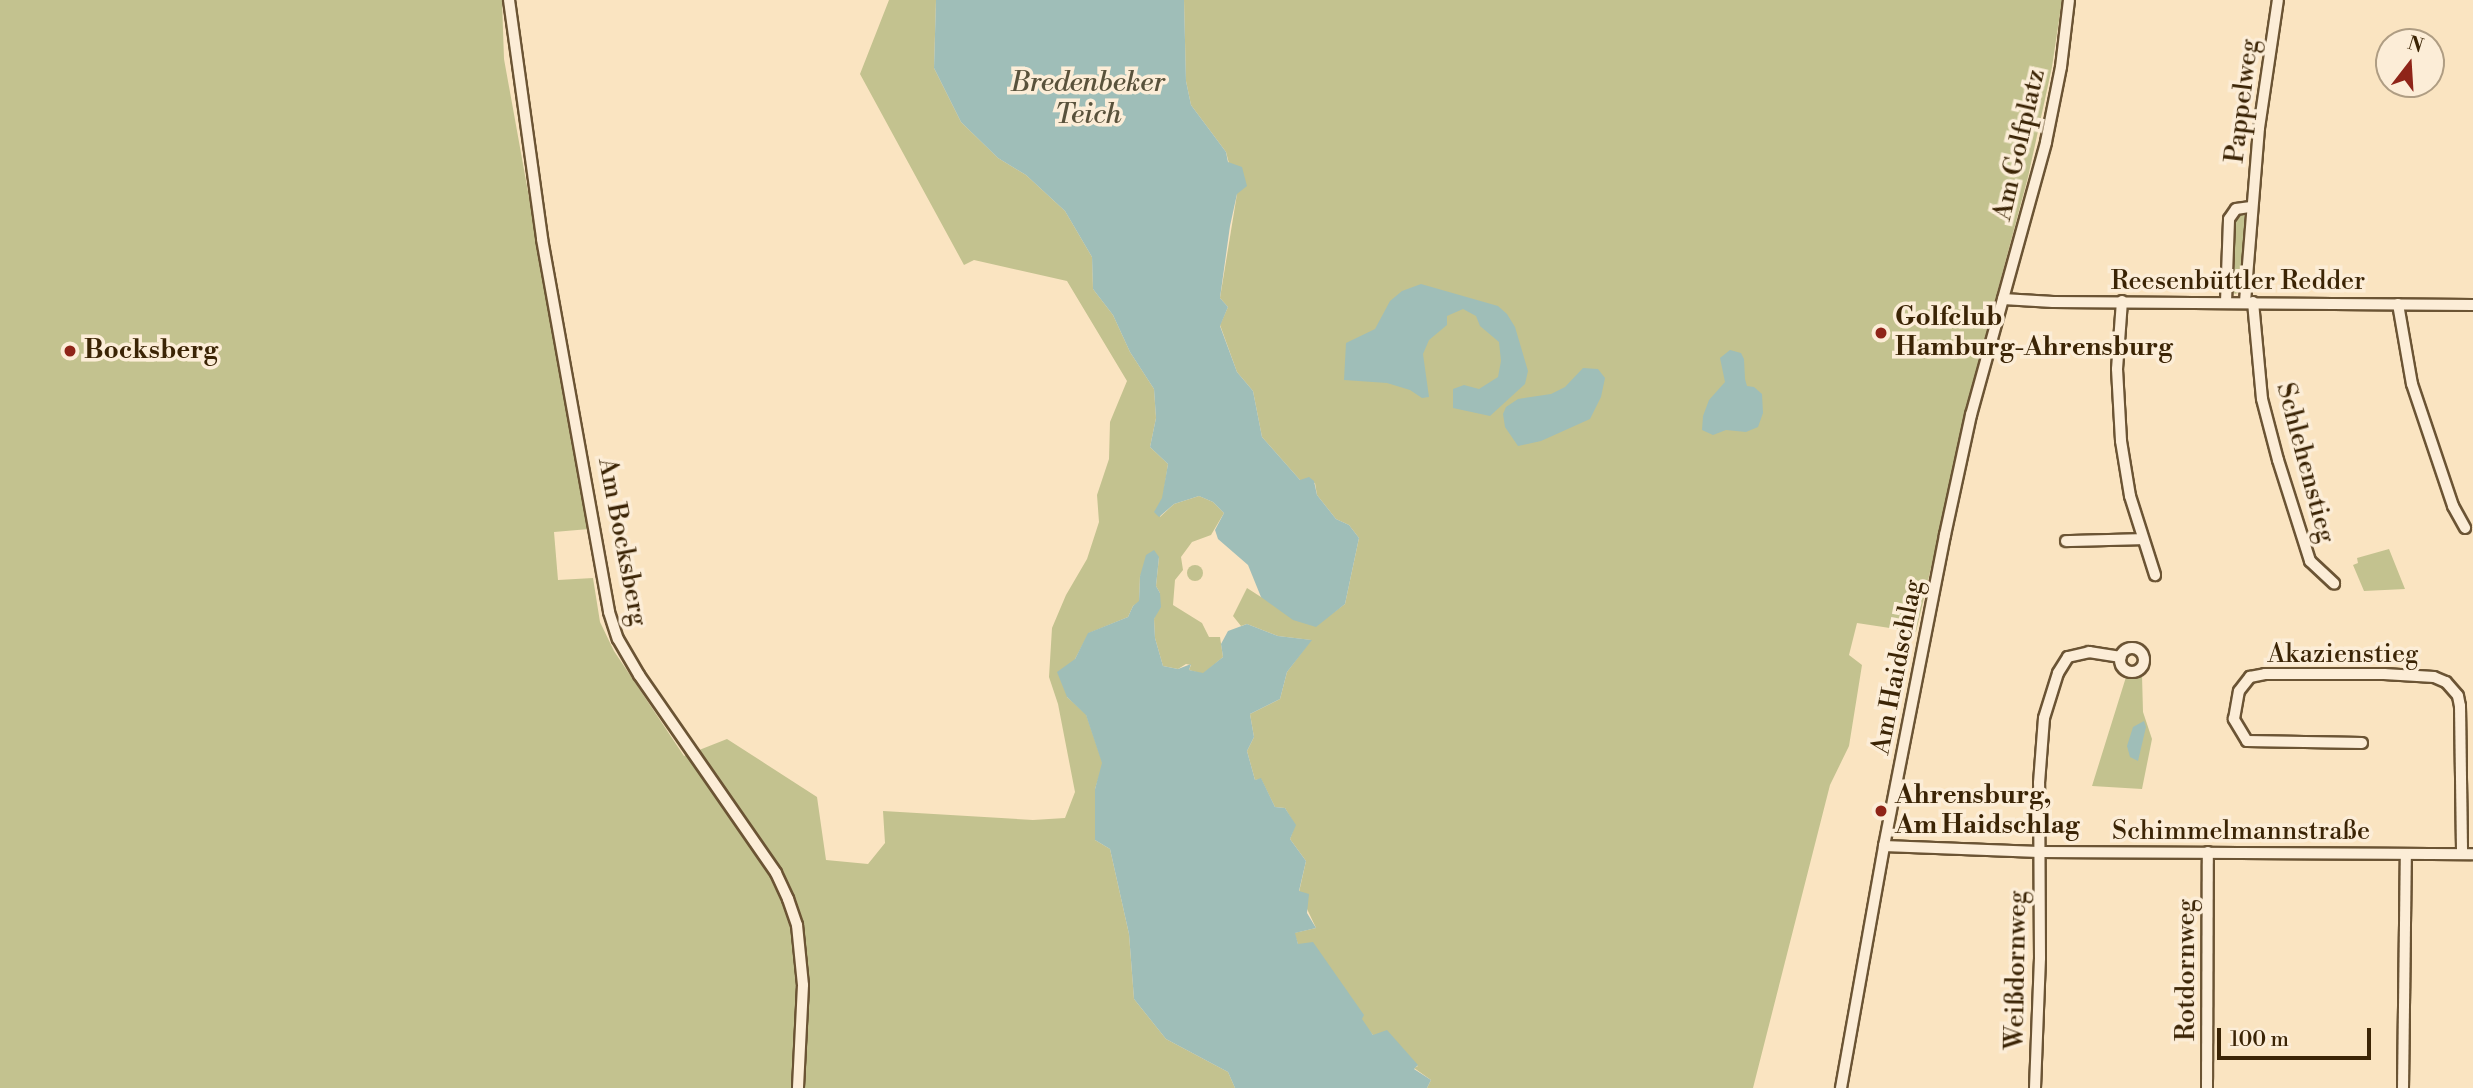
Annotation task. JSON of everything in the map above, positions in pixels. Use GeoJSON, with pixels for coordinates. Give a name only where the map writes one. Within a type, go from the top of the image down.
{"type":"FeatureCollection","features":[{"type":"Feature","properties":{"kind":"street","name":"Am Bocksberg"},"geometry":{"type":"LineString","coordinates":[[509,0],[512,41],[542,239],[609,612],[618,639],[639,675],[776,873],[788,899],[797,925],[803,985],[798,1088]]}},
{"type":"Feature","properties":{"kind":"street","name":"Am Golfplatz"},"geometry":{"type":"LineString","coordinates":[[2003,299],[2046,142],[2061,66],[2069,0]]}},
{"type":"Feature","properties":{"kind":"street","name":"Pappelweg"},"geometry":{"type":"LineString","coordinates":[[2249,302],[2251,207],[2278,0]]}},
{"type":"Feature","properties":{"kind":"street"},"geometry":{"type":"LineString","coordinates":[[2226,302],[2230,219],[2236,209],[2251,207]]}},
{"type":"Feature","properties":{"kind":"street","name":"Reesenbüttler Redder"},"geometry":{"type":"LineString","coordinates":[[2003,299],[2473,305]]}},
{"type":"Feature","properties":{"kind":"street","name":"Am Haidschlag"},"geometry":{"type":"LineString","coordinates":[[1841,1088],[1884,846],[1970,415],[2003,299]]}},
{"type":"Feature","properties":{"kind":"street"},"geometry":{"type":"LineString","coordinates":[[2122,301],[2118,369],[2121,441],[2130,496],[2155,575]]}},
{"type":"Feature","properties":{"kind":"street","name":"Schlehenstieg"},"geometry":{"type":"LineString","coordinates":[[2249,302],[2262,399],[2278,460],[2310,561],[2334,583]]}},
{"type":"Feature","properties":{"kind":"street"},"geometry":{"type":"LineString","coordinates":[[2399,304],[2412,384],[2453,506],[2465,528]]}},
{"type":"Feature","properties":{"kind":"street"},"geometry":{"type":"LineString","coordinates":[[2066,541],[2143,539]]}},
{"type":"Feature","properties":{"kind":"street","name":"Weißdornweg"},"geometry":{"type":"LineString","coordinates":[[2035,1088],[2040,958],[2041,745],[2044,718],[2058,673],[2068,657],[2079,653],[2121,657]]}},
{"type":"Feature","properties":{"kind":"street","name":"Akazienstieg"},"geometry":{"type":"LineString","coordinates":[[2362,743],[2247,741],[2234,719],[2239,691],[2250,677],[2265,674],[2384,674],[2434,677],[2446,682],[2455,690],[2460,706],[2468,854]]}},
{"type":"Feature","properties":{"kind":"street","name":"Schimmelmannstraße"},"geometry":{"type":"LineString","coordinates":[[1884,846],[2039,852],[2468,854]]}},
{"type":"Feature","properties":{"kind":"street","name":"Rotdornweg"},"geometry":{"type":"LineString","coordinates":[[2207,1088],[2208,852]]}},
{"type":"Feature","properties":{"kind":"street"},"geometry":{"type":"LineString","coordinates":[[2403,1088],[2406,854]]}},
{"type":"Feature","properties":{"kind":"shaded area"},"geometry":{"type":"Polygon","coordinates":[[[0,0],[502,0],[504,59],[589,529],[554,532],[558,580],[593,578],[600,622],[614,651],[684,756],[727,739],[817,797],[826,860],[868,864],[885,843],[883,811],[1033,820],[1065,818],[1075,792],[1058,704],[1049,677],[1052,628],[1066,595],[1087,559],[1099,522],[1097,495],[1109,459],[1110,422],[1127,381],[1067,281],[974,260],[964,265],[860,74],[889,0],[936,0],[934,68],[961,122],[998,158],[1026,175],[1065,211],[1092,257],[1093,289],[1113,315],[1130,352],[1154,389],[1156,418],[1150,447],[1168,464],[1160,517],[1174,504],[1199,496],[1213,502],[1224,513],[1211,535],[1192,542],[1181,557],[1183,570],[1175,580],[1173,605],[1202,623],[1209,637],[1220,637],[1223,657],[1203,674],[1189,670],[1191,665],[1186,664],[1178,669],[1163,666],[1155,638],[1154,619],[1160,593],[1156,586],[1159,557],[1140,576],[1139,602],[1133,606],[1128,617],[1089,633],[1075,659],[1067,697],[1086,714],[1103,764],[1095,789],[1095,840],[1110,849],[1129,934],[1134,999],[1166,1039],[1228,1072],[1235,1088],[0,1088],[0,0]]]}},
{"type":"Feature","properties":{"kind":"shaded area","name":"Golfclub Hamburg-Ahrensburg"},"geometry":{"type":"Polygon","coordinates":[[[1184,0],[2062,0],[2052,67],[2028,177],[1981,353],[1916,632],[1857,623],[1849,655],[1862,665],[1849,746],[1830,785],[1753,1088],[1427,1088],[1431,1080],[1414,1068],[1418,1066],[1373,1035],[1298,944],[1294,933],[1316,928],[1299,892],[1306,861],[1290,839],[1295,825],[1285,808],[1275,807],[1261,779],[1255,780],[1247,751],[1254,737],[1250,714],[1280,699],[1287,672],[1311,640],[1278,636],[1247,624],[1241,626],[1233,616],[1247,588],[1261,597],[1330,615],[1345,604],[1359,538],[1349,525],[1336,519],[1317,495],[1315,483],[1300,480],[1262,437],[1253,391],[1237,372],[1220,325],[1228,307],[1220,298],[1237,194],[1226,152],[1191,105],[1186,81],[1184,0]]]}},
{"type":"Feature","properties":{"kind":"shaded area"},"geometry":{"type":"Polygon","coordinates":[[[2236,212],[2245,212],[2245,216],[2240,292],[2235,294],[2230,289],[2233,219],[2236,212]]]}},
{"type":"Feature","properties":{"kind":"shaded area"},"geometry":{"type":"Polygon","coordinates":[[[2389,549],[2405,589],[2364,591],[2353,565],[2358,563],[2357,558],[2389,549]]]}},
{"type":"Feature","properties":{"kind":"shaded area"},"geometry":{"type":"Polygon","coordinates":[[[1195,565],[1201,567],[1201,579],[1195,581],[1189,579],[1187,573],[1189,567],[1195,565]]]}},
{"type":"Feature","properties":{"kind":"shaded area"},"geometry":{"type":"Polygon","coordinates":[[[2142,675],[2143,712],[2152,739],[2142,789],[2092,786],[2126,677],[2142,675]]]}},
{"type":"Feature","properties":{"kind":"water","name":"Bredenbeker Teich"},"geometry":{"type":"Polygon","coordinates":[[[936,0],[1184,0],[1186,81],[1191,105],[1226,152],[1228,162],[1242,167],[1247,186],[1237,194],[1230,226],[1220,298],[1228,307],[1220,326],[1237,372],[1253,391],[1262,437],[1300,480],[1309,477],[1314,481],[1317,495],[1336,519],[1349,525],[1359,538],[1345,604],[1316,627],[1293,620],[1261,597],[1248,565],[1218,539],[1215,530],[1224,513],[1213,502],[1199,496],[1174,504],[1159,517],[1154,512],[1162,498],[1168,464],[1150,447],[1156,418],[1154,389],[1130,352],[1113,315],[1093,289],[1092,257],[1065,211],[1026,175],[998,158],[961,122],[934,68],[936,0]]]}},
{"type":"Feature","properties":{"kind":"water"},"geometry":{"type":"Polygon","coordinates":[[[1421,284],[1498,306],[1515,327],[1528,371],[1525,384],[1490,416],[1453,408],[1453,389],[1464,385],[1479,389],[1498,377],[1501,361],[1499,342],[1480,326],[1476,316],[1463,309],[1447,316],[1447,325],[1429,340],[1423,354],[1429,397],[1422,398],[1410,390],[1387,383],[1344,380],[1346,343],[1375,329],[1390,301],[1402,291],[1421,284]]]}},
{"type":"Feature","properties":{"kind":"water"},"geometry":{"type":"Polygon","coordinates":[[[1730,350],[1741,353],[1747,386],[1754,387],[1762,394],[1763,413],[1758,427],[1746,432],[1726,430],[1713,435],[1702,430],[1703,416],[1709,400],[1725,382],[1720,358],[1730,350]]]}},
{"type":"Feature","properties":{"kind":"water"},"geometry":{"type":"Polygon","coordinates":[[[1583,368],[1598,369],[1605,378],[1601,397],[1590,419],[1541,441],[1518,446],[1505,427],[1503,414],[1506,407],[1518,399],[1551,394],[1565,387],[1583,368]]]}},
{"type":"Feature","properties":{"kind":"water"},"geometry":{"type":"Polygon","coordinates":[[[1154,550],[1159,557],[1156,586],[1160,593],[1161,607],[1154,619],[1155,638],[1163,666],[1178,669],[1191,664],[1189,670],[1203,673],[1223,657],[1221,644],[1228,631],[1247,624],[1278,636],[1312,640],[1287,672],[1280,699],[1250,714],[1254,737],[1247,751],[1255,780],[1261,778],[1275,807],[1285,808],[1296,825],[1290,839],[1306,861],[1299,891],[1309,894],[1307,913],[1316,928],[1295,933],[1298,944],[1313,942],[1364,1015],[1362,1019],[1373,1035],[1387,1030],[1418,1065],[1414,1069],[1431,1080],[1427,1088],[1235,1088],[1228,1072],[1166,1039],[1134,999],[1129,934],[1110,849],[1095,840],[1095,789],[1102,763],[1086,715],[1067,697],[1057,672],[1075,659],[1088,633],[1128,617],[1133,606],[1139,601],[1140,576],[1146,555],[1154,550]]]}},
{"type":"Feature","properties":{"kind":"water"},"geometry":{"type":"Polygon","coordinates":[[[2144,721],[2146,727],[2138,761],[2130,757],[2127,746],[2133,727],[2144,721]]]}},
{"type":"Feature","properties":{"kind":"place","name":"Golfclub Hamburg-Ahrensburg"},"geometry":{"type":"Point","coordinates":[1881,333]}},
{"type":"Feature","properties":{"kind":"place","name":"Bocksberg"},"geometry":{"type":"Point","coordinates":[70,351]}},
{"type":"Feature","properties":{"kind":"place","name":"Ahrensburg, Am Haidschlag"},"geometry":{"type":"Point","coordinates":[1881,811]}}]}
